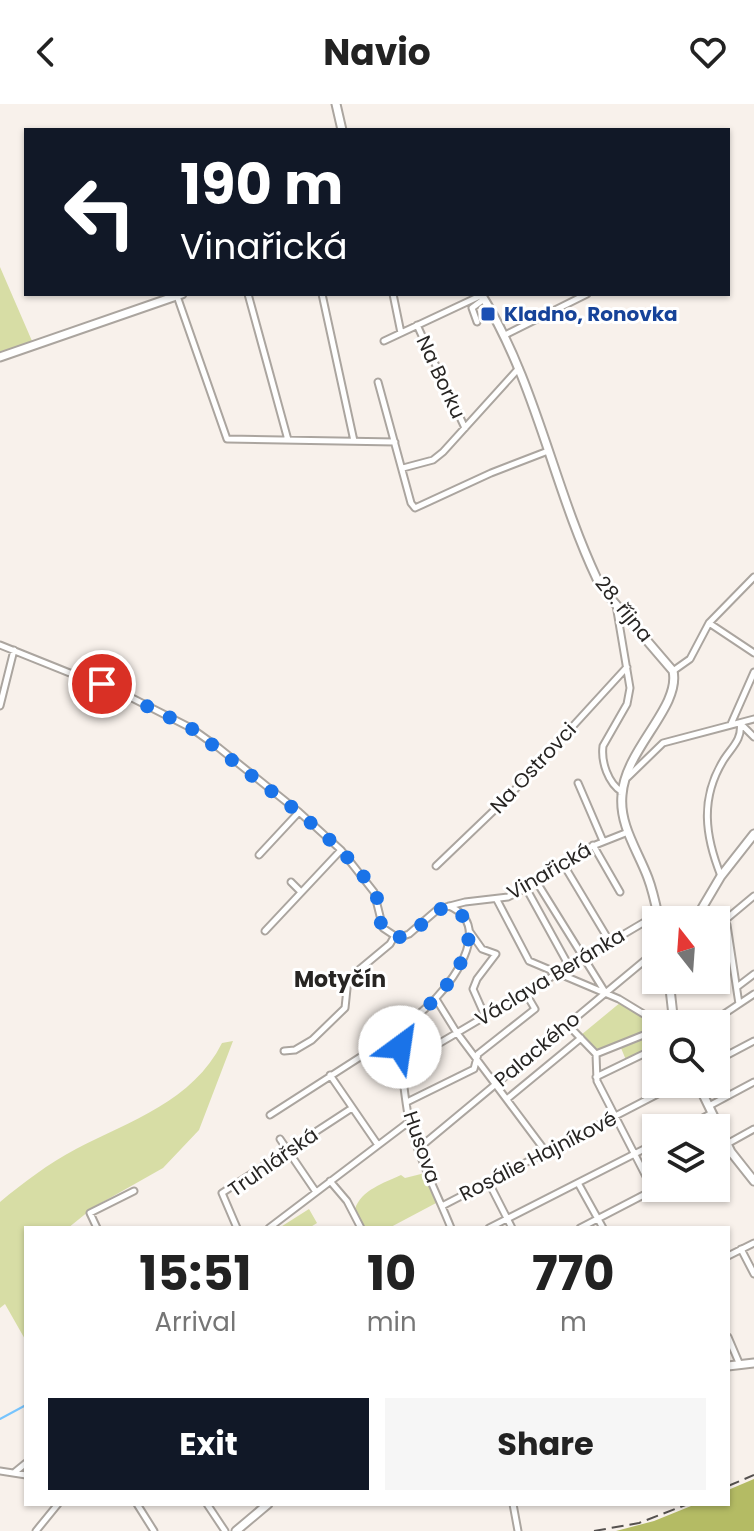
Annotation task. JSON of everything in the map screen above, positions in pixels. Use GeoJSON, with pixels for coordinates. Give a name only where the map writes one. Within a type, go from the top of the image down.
{"type":"FeatureCollection","features":[{"type":"Feature","properties":{"kind":"main road"},"geometry":{"type":"LineString","coordinates":[[336,104],[342,128]]}},
{"type":"Feature","properties":{"kind":"main road"},"geometry":{"type":"LineString","coordinates":[[0,357],[176,296]]}},
{"type":"Feature","properties":{"kind":"main road","name":"28. října"},"geometry":{"type":"LineString","coordinates":[[482,296],[519,367],[597,579],[673,671]]}},
{"type":"Feature","properties":{"kind":"main road"},"geometry":{"type":"LineString","coordinates":[[655,906],[621,805],[624,781],[637,748],[673,694],[673,671]]}},
{"type":"Feature","properties":{"kind":"main road"},"geometry":{"type":"LineString","coordinates":[[703,906],[721,876],[754,834]]}},
{"type":"Feature","properties":{"kind":"main road"},"geometry":{"type":"LineString","coordinates":[[704,1098],[712,1114]]}},
{"type":"Feature","properties":{"kind":"main road"},"geometry":{"type":"LineString","coordinates":[[730,1148],[754,1181]]}},
{"type":"Feature","properties":{"kind":"main road"},"geometry":{"type":"LineString","coordinates":[[730,1366],[754,1363]]}},
{"type":"Feature","properties":{"kind":"main road"},"geometry":{"type":"LineString","coordinates":[[236,1531],[266,1506]]}},
{"type":"Feature","properties":{"kind":"street"},"geometry":{"type":"LineString","coordinates":[[179,296],[227,439],[395,442]]}},
{"type":"Feature","properties":{"kind":"street"},"geometry":{"type":"LineString","coordinates":[[249,296],[288,440]]}},
{"type":"Feature","properties":{"kind":"street"},"geometry":{"type":"LineString","coordinates":[[322,296],[354,441]]}},
{"type":"Feature","properties":{"kind":"street"},"geometry":{"type":"LineString","coordinates":[[393,296],[401,333]]}},
{"type":"Feature","properties":{"kind":"street"},"geometry":{"type":"LineString","coordinates":[[477,322],[472,308],[482,296]]}},
{"type":"Feature","properties":{"kind":"street","name":"Na Borku"},"geometry":{"type":"LineString","coordinates":[[384,341],[482,296]]}},
{"type":"Feature","properties":{"kind":"street"},"geometry":{"type":"LineString","coordinates":[[505,335],[583,296]]}},
{"type":"Feature","properties":{"kind":"street","name":"Na Borku"},"geometry":{"type":"LineString","coordinates":[[417,325],[465,428]]}},
{"type":"Feature","properties":{"kind":"street","name":"Na Borku"},"geometry":{"type":"LineString","coordinates":[[403,468],[433,460],[519,367]]}},
{"type":"Feature","properties":{"kind":"street"},"geometry":{"type":"LineString","coordinates":[[378,382],[411,503],[415,508],[548,451]]}},
{"type":"Feature","properties":{"kind":"street"},"geometry":{"type":"LineString","coordinates":[[673,671],[690,659],[709,623],[754,577]]}},
{"type":"Feature","properties":{"kind":"street","name":"Na Ostrovci"},"geometry":{"type":"LineString","coordinates":[[616,604],[630,688],[627,704],[602,750],[612,783],[622,792]]}},
{"type":"Feature","properties":{"kind":"street"},"geometry":{"type":"LineString","coordinates":[[709,623],[754,653]]}},
{"type":"Feature","properties":{"kind":"street"},"geometry":{"type":"LineString","coordinates":[[0,645],[132,698],[191,728],[219,748],[341,850],[371,886],[379,905],[381,924],[394,937]]}},
{"type":"Feature","properties":{"kind":"street"},"geometry":{"type":"LineString","coordinates":[[0,706],[14,650]]}},
{"type":"Feature","properties":{"kind":"street","name":"Na Ostrovci"},"geometry":{"type":"LineString","coordinates":[[436,866],[509,796],[627,667]]}},
{"type":"Feature","properties":{"kind":"street"},"geometry":{"type":"LineString","coordinates":[[731,725],[754,672]]}},
{"type":"Feature","properties":{"kind":"street"},"geometry":{"type":"LineString","coordinates":[[624,781],[663,743],[754,719]]}},
{"type":"Feature","properties":{"kind":"street"},"geometry":{"type":"LineString","coordinates":[[740,723],[754,737]]}},
{"type":"Feature","properties":{"kind":"street"},"geometry":{"type":"LineString","coordinates":[[721,876],[710,846],[706,824],[707,804],[715,778],[740,737],[740,723]]}},
{"type":"Feature","properties":{"kind":"street"},"geometry":{"type":"LineString","coordinates":[[578,783],[603,841]]}},
{"type":"Feature","properties":{"kind":"street"},"geometry":{"type":"LineString","coordinates":[[259,855],[299,812]]}},
{"type":"Feature","properties":{"kind":"street","name":"Vinařická"},"geometry":{"type":"LineString","coordinates":[[284,1051],[295,1050],[336,1018],[345,1008],[348,979],[390,944],[394,937],[404,938],[431,914],[448,906],[497,900],[526,888],[562,862],[593,845],[628,832]]}},
{"type":"Feature","properties":{"kind":"street"},"geometry":{"type":"LineString","coordinates":[[593,845],[620,892]]}},
{"type":"Feature","properties":{"kind":"street"},"geometry":{"type":"LineString","coordinates":[[265,931],[341,850]]}},
{"type":"Feature","properties":{"kind":"street"},"geometry":{"type":"LineString","coordinates":[[562,862],[610,942]]}},
{"type":"Feature","properties":{"kind":"street"},"geometry":{"type":"LineString","coordinates":[[536,881],[605,993]]}},
{"type":"Feature","properties":{"kind":"street"},"geometry":{"type":"LineString","coordinates":[[291,882],[301,892]]}},
{"type":"Feature","properties":{"kind":"street"},"geometry":{"type":"LineString","coordinates":[[526,888],[569,966]]}},
{"type":"Feature","properties":{"kind":"street"},"geometry":{"type":"LineString","coordinates":[[730,916],[754,896]]}},
{"type":"Feature","properties":{"kind":"street"},"geometry":{"type":"LineString","coordinates":[[497,900],[529,961],[619,999],[642,1013]]}},
{"type":"Feature","properties":{"kind":"street"},"geometry":{"type":"LineString","coordinates":[[448,906],[463,914],[482,949],[496,954],[473,989],[485,1016]]}},
{"type":"Feature","properties":{"kind":"street","name":"Václava Beránka"},"geometry":{"type":"LineString","coordinates":[[401,1066],[642,925]]}},
{"type":"Feature","properties":{"kind":"street"},"geometry":{"type":"LineString","coordinates":[[270,1115],[382,1043],[396,1030],[403,1031],[436,999],[458,969],[470,931]]}},
{"type":"Feature","properties":{"kind":"street"},"geometry":{"type":"LineString","coordinates":[[730,944],[739,1004]]}},
{"type":"Feature","properties":{"kind":"street","name":"Palackého"},"geometry":{"type":"LineString","coordinates":[[419,1148],[642,963]]}},
{"type":"Feature","properties":{"kind":"street"},"geometry":{"type":"LineString","coordinates":[[737,987],[754,974]]}},
{"type":"Feature","properties":{"kind":"street"},"geometry":{"type":"LineString","coordinates":[[407,1102],[474,1069],[478,1054],[535,1009],[525,992]]}},
{"type":"Feature","properties":{"kind":"street"},"geometry":{"type":"LineString","coordinates":[[730,1010],[754,994]]}},
{"type":"Feature","properties":{"kind":"street"},"geometry":{"type":"LineString","coordinates":[[436,999],[457,1033],[546,1152]]}},
{"type":"Feature","properties":{"kind":"street"},"geometry":{"type":"LineString","coordinates":[[567,1024],[596,1054],[596,1077],[642,1168]]}},
{"type":"Feature","properties":{"kind":"street","name":"Husova"},"geometry":{"type":"LineString","coordinates":[[403,1031],[401,1066],[410,1121],[450,1226]]}},
{"type":"Feature","properties":{"kind":"street"},"geometry":{"type":"LineString","coordinates":[[596,1054],[642,1036]]}},
{"type":"Feature","properties":{"kind":"street"},"geometry":{"type":"LineString","coordinates":[[507,1099],[581,1038]]}},
{"type":"Feature","properties":{"kind":"street"},"geometry":{"type":"LineString","coordinates":[[730,1054],[754,1041]]}},
{"type":"Feature","properties":{"kind":"street"},"geometry":{"type":"LineString","coordinates":[[596,1077],[642,1055]]}},
{"type":"Feature","properties":{"kind":"street"},"geometry":{"type":"LineString","coordinates":[[330,1075],[378,1145]]}},
{"type":"Feature","properties":{"kind":"street"},"geometry":{"type":"LineString","coordinates":[[704,1114],[754,1082]]}},
{"type":"Feature","properties":{"kind":"street","name":"Rosálie Hajníkové"},"geometry":{"type":"LineString","coordinates":[[442,1206],[650,1098]]}},
{"type":"Feature","properties":{"kind":"street","name":"Truhlářská"},"geometry":{"type":"LineString","coordinates":[[236,1226],[222,1193],[352,1108]]}},
{"type":"Feature","properties":{"kind":"street"},"geometry":{"type":"LineString","coordinates":[[272,1226],[410,1121]]}},
{"type":"Feature","properties":{"kind":"street"},"geometry":{"type":"LineString","coordinates":[[730,1146],[754,1129]]}},
{"type":"Feature","properties":{"kind":"street"},"geometry":{"type":"LineString","coordinates":[[280,1139],[316,1192]]}},
{"type":"Feature","properties":{"kind":"street"},"geometry":{"type":"LineString","coordinates":[[493,1226],[642,1151]]}},
{"type":"Feature","properties":{"kind":"street"},"geometry":{"type":"LineString","coordinates":[[330,1181],[347,1201],[360,1226]]}},
{"type":"Feature","properties":{"kind":"street"},"geometry":{"type":"LineString","coordinates":[[488,1181],[511,1226]]}},
{"type":"Feature","properties":{"kind":"street"},"geometry":{"type":"LineString","coordinates":[[578,1183],[602,1226]]}},
{"type":"Feature","properties":{"kind":"street"},"geometry":{"type":"LineString","coordinates":[[96,1226],[90,1213],[134,1191]]}},
{"type":"Feature","properties":{"kind":"street"},"geometry":{"type":"LineString","coordinates":[[584,1226],[642,1196]]}},
{"type":"Feature","properties":{"kind":"street"},"geometry":{"type":"LineString","coordinates":[[730,1255],[754,1243]]}},
{"type":"Feature","properties":{"kind":"street"},"geometry":{"type":"LineString","coordinates":[[741,1249],[754,1274]]}},
{"type":"Feature","properties":{"kind":"street"},"geometry":{"type":"LineString","coordinates":[[730,1342],[740,1365]]}},
{"type":"Feature","properties":{"kind":"street"},"geometry":{"type":"LineString","coordinates":[[15,1472],[24,1465]]}},
{"type":"Feature","properties":{"kind":"street"},"geometry":{"type":"LineString","coordinates":[[0,1471],[24,1474]]}},
{"type":"Feature","properties":{"kind":"street"},"geometry":{"type":"LineString","coordinates":[[36,1531],[56,1506]]}},
{"type":"Feature","properties":{"kind":"street"},"geometry":{"type":"LineString","coordinates":[[138,1506],[154,1531]]}},
{"type":"Feature","properties":{"kind":"street"},"geometry":{"type":"LineString","coordinates":[[208,1506],[225,1531]]}},
{"type":"Feature","properties":{"kind":"street"},"geometry":{"type":"LineString","coordinates":[[513,1506],[518,1531]]}},
{"type":"Feature","properties":{"kind":"green space"},"geometry":{"type":"Polygon","coordinates":[[[0,267],[32,341],[0,353],[0,267]]]}},
{"type":"Feature","properties":{"kind":"green space"},"geometry":{"type":"Polygon","coordinates":[[[621,1002],[642,1016],[642,1032],[597,1050],[581,1035],[621,1002]]]}},
{"type":"Feature","properties":{"kind":"green space"},"geometry":{"type":"Polygon","coordinates":[[[642,1040],[642,1052],[626,1060],[621,1048],[642,1040]]]}},
{"type":"Feature","properties":{"kind":"green space"},"geometry":{"type":"Polygon","coordinates":[[[233,1041],[199,1130],[163,1168],[94,1207],[70,1226],[24,1226],[24,1337],[5,1304],[0,1308],[0,1202],[56,1161],[177,1095],[210,1063],[222,1043],[233,1041]]]}},
{"type":"Feature","properties":{"kind":"green space"},"geometry":{"type":"Polygon","coordinates":[[[425,1173],[438,1202],[393,1226],[363,1226],[355,1209],[362,1197],[401,1175],[405,1178],[425,1173]]]}},
{"type":"Feature","properties":{"kind":"green space"},"geometry":{"type":"Polygon","coordinates":[[[309,1209],[317,1223],[312,1226],[282,1226],[309,1209]]]}},
{"type":"Feature","properties":{"kind":"green space"},"geometry":{"type":"Polygon","coordinates":[[[754,1479],[754,1531],[616,1531],[654,1521],[691,1506],[730,1506],[730,1489],[754,1479]]]}},
{"type":"Feature","properties":{"kind":"waterway"},"geometry":{"type":"LineString","coordinates":[[0,1419],[24,1406]]}},
{"type":"Feature","properties":{"kind":"railway"},"geometry":{"type":"LineString","coordinates":[[730,1485],[754,1475]]}},
{"type":"Feature","properties":{"kind":"railway"},"geometry":{"type":"LineString","coordinates":[[594,1531],[639,1523],[683,1506]]}},
{"type":"Feature","properties":{"kind":"place","name":"Kladno, Ronovka"},"geometry":{"type":"Point","coordinates":[488,314]}},
{"type":"Feature","properties":{"kind":"district","name":"Motyčín"},"geometry":{"type":"Point","coordinates":[340,979]}},
{"type":"Feature","properties":{"kind":"route"},"geometry":{"type":"LineString","coordinates":[[102,684],[191,728],[303,816],[341,850],[371,886],[379,905],[381,924],[394,937],[404,938],[438,909],[448,906],[463,914],[470,931],[458,969],[436,999],[403,1031],[400,1047]]}}]}
